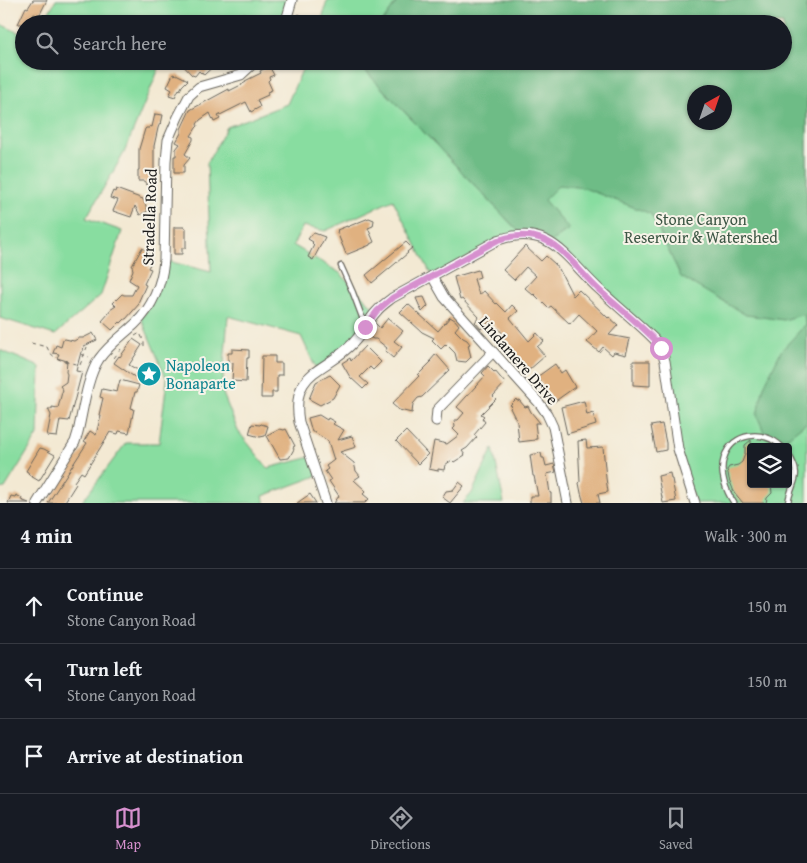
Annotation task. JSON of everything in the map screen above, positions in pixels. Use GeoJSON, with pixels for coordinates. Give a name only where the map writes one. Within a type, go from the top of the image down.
{"type":"FeatureCollection","features":[{"type":"Feature","properties":{"kind":"street"},"geometry":{"type":"LineString","coordinates":[[288,15],[292,0]]}},
{"type":"Feature","properties":{"kind":"street","name":"Stradella Road"},"geometry":{"type":"LineString","coordinates":[[37,503],[75,442],[92,375],[98,361],[109,347],[141,318],[160,285],[164,260],[168,140],[178,117],[190,96],[199,87],[241,75],[246,70]]}},
{"type":"Feature","properties":{"kind":"street"},"geometry":{"type":"LineString","coordinates":[[326,503],[299,422],[297,410],[298,394],[303,383],[354,342],[377,311],[392,298],[498,240],[509,236],[522,235],[538,237],[550,242],[562,251],[598,289],[654,339],[661,348],[665,360],[678,449],[695,503]]}},
{"type":"Feature","properties":{"kind":"street","name":"Lindamere Drive"},"geometry":{"type":"LineString","coordinates":[[432,276],[444,297],[547,414],[553,426],[568,503]]}},
{"type":"Feature","properties":{"kind":"street"},"geometry":{"type":"LineString","coordinates":[[436,421],[437,410],[493,352]]}},
{"type":"Feature","properties":{"kind":"lane"},"geometry":{"type":"LineString","coordinates":[[341,266],[365,327]]}},
{"type":"Feature","properties":{"kind":"lane"},"geometry":{"type":"LineString","coordinates":[[734,503],[727,491],[722,473],[723,460],[727,452],[741,438],[754,435],[766,437],[777,443]]}},
{"type":"Feature","properties":{"kind":"lane"},"geometry":{"type":"LineString","coordinates":[[788,503],[796,479],[796,469],[792,460]]}},
{"type":"Feature","properties":{"kind":"path"},"geometry":{"type":"LineString","coordinates":[[132,338],[140,333],[144,346]]}},
{"type":"Feature","properties":{"kind":"path"},"geometry":{"type":"LineString","coordinates":[[31,343],[47,347],[48,351],[56,359],[80,365],[82,355],[87,347]]}},
{"type":"Feature","properties":{"kind":"path"},"geometry":{"type":"LineString","coordinates":[[116,359],[112,357],[122,347]]}},
{"type":"Feature","properties":{"kind":"path"},"geometry":{"type":"LineString","coordinates":[[82,355],[90,357]]}},
{"type":"Feature","properties":{"kind":"green space"},"geometry":{"type":"Polygon","coordinates":[[[56,0],[292,0],[288,15],[47,15],[56,0]]]}},
{"type":"Feature","properties":{"kind":"green space"},"geometry":{"type":"Polygon","coordinates":[[[327,0],[398,0],[387,15],[323,15],[327,0]]]}},
{"type":"Feature","properties":{"kind":"green space","name":"Stone Canyon Reservoir & Watershed"},"geometry":{"type":"Polygon","coordinates":[[[398,0],[807,0],[807,422],[780,443],[777,443],[766,437],[757,415],[764,386],[781,351],[805,325],[804,314],[784,320],[746,315],[681,277],[651,214],[584,188],[559,185],[544,200],[569,229],[550,242],[522,235],[365,70],[792,70],[792,15],[387,15],[398,0]]]}},
{"type":"Feature","properties":{"kind":"green space","name":"Stone Canyon Reservoir & Watershed"},"geometry":{"type":"Polygon","coordinates":[[[807,0],[807,503],[695,503],[685,475],[661,349],[550,242],[440,70],[792,70],[792,15],[807,0]]]}},
{"type":"Feature","properties":{"kind":"green space"},"geometry":{"type":"Polygon","coordinates":[[[0,24],[15,31],[15,70],[158,70],[124,153],[86,218],[122,231],[101,295],[55,335],[0,318],[0,24]]]}},
{"type":"Feature","properties":{"kind":"green space"},"geometry":{"type":"Polygon","coordinates":[[[302,70],[365,70],[522,235],[509,236],[432,276],[393,200],[325,231],[303,226],[293,245],[340,273],[377,311],[355,342],[317,371],[301,336],[228,316],[222,391],[238,431],[268,468],[311,457],[317,476],[263,496],[265,503],[81,503],[126,443],[159,443],[167,380],[141,318],[147,310],[164,260],[211,272],[207,163],[227,127],[287,104],[302,70]]]}},
{"type":"Feature","properties":{"kind":"green space"},"geometry":{"type":"Polygon","coordinates":[[[0,350],[40,367],[38,435],[5,488],[0,489],[0,350]]]}},
{"type":"Feature","properties":{"kind":"green space"},"geometry":{"type":"Polygon","coordinates":[[[493,448],[504,503],[463,503],[472,493],[493,448]]]}},
{"type":"Feature","properties":{"kind":"building"},"geometry":{"type":"Polygon","coordinates":[[[33,0],[47,0],[40,15],[22,15],[26,7],[28,8],[33,0]]]}},
{"type":"Feature","properties":{"kind":"building"},"geometry":{"type":"Polygon","coordinates":[[[187,70],[209,70],[204,75],[199,71],[195,76],[187,70]]]}},
{"type":"Feature","properties":{"kind":"building"},"geometry":{"type":"Polygon","coordinates":[[[271,70],[274,75],[269,77],[268,81],[272,90],[267,92],[268,95],[257,100],[260,107],[251,112],[246,102],[218,116],[220,119],[214,122],[210,113],[200,120],[191,136],[193,140],[185,154],[190,158],[184,165],[184,173],[174,173],[174,156],[176,156],[176,149],[180,144],[176,142],[190,110],[229,89],[229,91],[241,85],[261,73],[260,71],[271,70]]]}},
{"type":"Feature","properties":{"kind":"building"},"geometry":{"type":"Polygon","coordinates":[[[173,74],[188,80],[179,89],[175,97],[169,95],[172,90],[167,87],[173,74]]]}},
{"type":"Feature","properties":{"kind":"building"},"geometry":{"type":"Polygon","coordinates":[[[155,114],[163,115],[154,146],[154,182],[150,182],[147,185],[144,181],[138,181],[139,149],[145,129],[150,126],[152,127],[155,114]]]}},
{"type":"Feature","properties":{"kind":"building"},"geometry":{"type":"Polygon","coordinates":[[[116,189],[143,199],[148,211],[140,215],[135,206],[131,217],[113,211],[118,200],[110,198],[116,189]]]}},
{"type":"Feature","properties":{"kind":"building"},"geometry":{"type":"Polygon","coordinates":[[[369,218],[374,220],[373,226],[368,228],[374,242],[346,254],[337,230],[369,218]]]}},
{"type":"Feature","properties":{"kind":"building"},"geometry":{"type":"Polygon","coordinates":[[[174,227],[186,228],[186,248],[182,248],[182,254],[174,254],[174,227]]]}},
{"type":"Feature","properties":{"kind":"building"},"geometry":{"type":"Polygon","coordinates":[[[314,233],[325,237],[313,260],[308,257],[314,245],[308,239],[314,233]]]}},
{"type":"Feature","properties":{"kind":"building"},"geometry":{"type":"Polygon","coordinates":[[[406,242],[412,248],[408,253],[372,283],[366,275],[406,242]]]}},
{"type":"Feature","properties":{"kind":"building"},"geometry":{"type":"Polygon","coordinates":[[[525,246],[541,261],[546,256],[555,264],[573,296],[579,290],[618,325],[609,335],[630,339],[626,355],[614,352],[612,355],[603,347],[599,352],[587,342],[597,331],[579,314],[570,324],[551,306],[548,308],[525,288],[536,276],[526,267],[514,280],[503,270],[525,246]]]}},
{"type":"Feature","properties":{"kind":"building"},"geometry":{"type":"Polygon","coordinates":[[[142,248],[152,253],[150,260],[152,260],[148,268],[151,269],[144,284],[146,285],[139,304],[126,319],[112,330],[102,321],[110,310],[116,306],[113,303],[122,294],[132,295],[137,285],[129,280],[133,270],[132,266],[142,248]]]}},
{"type":"Feature","properties":{"kind":"building"},"geometry":{"type":"Polygon","coordinates":[[[478,270],[480,277],[474,279],[479,295],[484,291],[506,312],[512,305],[518,311],[510,318],[529,341],[537,333],[544,341],[537,347],[545,356],[529,370],[519,360],[517,362],[500,342],[505,337],[499,329],[490,321],[481,329],[475,322],[479,317],[462,299],[460,300],[454,277],[478,270]]]}},
{"type":"Feature","properties":{"kind":"building"},"geometry":{"type":"Polygon","coordinates":[[[424,297],[428,306],[422,312],[416,298],[424,297]]]}},
{"type":"Feature","properties":{"kind":"building"},"geometry":{"type":"Polygon","coordinates":[[[408,304],[438,331],[450,317],[455,320],[459,325],[455,330],[470,344],[468,345],[471,357],[466,362],[457,361],[455,353],[446,344],[441,349],[432,340],[434,338],[422,332],[400,312],[408,304]]]}},
{"type":"Feature","properties":{"kind":"building"},"geometry":{"type":"Polygon","coordinates":[[[388,318],[403,331],[394,341],[402,347],[393,358],[385,351],[387,348],[376,339],[368,336],[375,323],[380,328],[388,318]]]}},
{"type":"Feature","properties":{"kind":"building"},"geometry":{"type":"Polygon","coordinates":[[[93,333],[97,340],[84,346],[81,352],[76,371],[82,372],[69,421],[60,420],[57,437],[47,436],[51,415],[48,409],[52,409],[52,407],[58,408],[63,390],[60,386],[66,382],[67,374],[67,361],[57,358],[59,354],[53,353],[56,345],[61,347],[65,339],[74,341],[93,333]]]}},
{"type":"Feature","properties":{"kind":"building"},"geometry":{"type":"Polygon","coordinates":[[[133,339],[142,345],[129,365],[143,373],[139,380],[114,363],[133,339]]]}},
{"type":"Feature","properties":{"kind":"building"},"geometry":{"type":"Polygon","coordinates":[[[365,346],[381,362],[373,370],[370,367],[360,377],[368,384],[363,389],[350,377],[342,363],[350,358],[351,361],[365,346]]]}},
{"type":"Feature","properties":{"kind":"building"},"geometry":{"type":"Polygon","coordinates":[[[232,349],[249,350],[246,382],[232,381],[233,363],[228,362],[228,353],[232,353],[232,349]]]}},
{"type":"Feature","properties":{"kind":"building"},"geometry":{"type":"Polygon","coordinates":[[[436,354],[450,370],[422,397],[418,398],[413,404],[412,413],[399,410],[392,404],[419,376],[436,354]]]}},
{"type":"Feature","properties":{"kind":"building"},"geometry":{"type":"Polygon","coordinates":[[[262,356],[275,356],[275,363],[282,363],[282,375],[277,375],[277,392],[272,392],[272,398],[261,398],[262,356]]]}},
{"type":"Feature","properties":{"kind":"building"},"geometry":{"type":"Polygon","coordinates":[[[633,361],[650,361],[650,386],[633,385],[633,361]]]}},
{"type":"Feature","properties":{"kind":"building"},"geometry":{"type":"Polygon","coordinates":[[[555,364],[561,373],[565,370],[575,387],[554,402],[537,377],[555,364]]]}},
{"type":"Feature","properties":{"kind":"building"},"geometry":{"type":"Polygon","coordinates":[[[488,366],[505,383],[493,396],[496,399],[481,414],[484,416],[482,418],[485,422],[474,435],[477,437],[462,451],[465,455],[445,465],[444,470],[429,469],[434,441],[447,444],[459,435],[453,429],[455,427],[454,420],[458,420],[464,413],[457,407],[485,376],[482,373],[488,366]]]}},
{"type":"Feature","properties":{"kind":"building"},"geometry":{"type":"Polygon","coordinates":[[[330,375],[340,385],[333,398],[320,405],[309,399],[316,382],[330,375]]]}},
{"type":"Feature","properties":{"kind":"building"},"geometry":{"type":"Polygon","coordinates":[[[120,380],[139,385],[131,408],[134,409],[129,433],[119,431],[118,434],[110,432],[84,474],[81,472],[74,482],[76,484],[64,503],[48,503],[87,443],[84,441],[90,431],[96,435],[101,415],[99,415],[103,398],[100,397],[102,389],[117,392],[120,380]]]}},
{"type":"Feature","properties":{"kind":"building"},"geometry":{"type":"Polygon","coordinates":[[[516,399],[525,407],[528,406],[540,423],[535,423],[537,439],[535,440],[519,442],[517,422],[510,408],[512,406],[510,405],[516,399]]]}},
{"type":"Feature","properties":{"kind":"building"},"geometry":{"type":"Polygon","coordinates":[[[584,401],[587,415],[593,413],[596,425],[567,434],[561,407],[584,401]]]}},
{"type":"Feature","properties":{"kind":"building"},"geometry":{"type":"Polygon","coordinates":[[[319,415],[335,422],[333,424],[344,430],[338,440],[352,436],[356,447],[340,452],[354,463],[356,471],[360,476],[354,480],[366,491],[363,494],[369,499],[365,503],[334,503],[339,496],[325,471],[328,469],[326,466],[334,460],[328,441],[312,432],[308,418],[319,415]]]}},
{"type":"Feature","properties":{"kind":"building"},"geometry":{"type":"Polygon","coordinates":[[[252,424],[268,426],[265,436],[260,437],[249,434],[252,424]]]}},
{"type":"Feature","properties":{"kind":"building"},"geometry":{"type":"Polygon","coordinates":[[[662,424],[666,450],[656,452],[651,426],[662,424]]]}},
{"type":"Feature","properties":{"kind":"building"},"geometry":{"type":"Polygon","coordinates":[[[280,429],[286,429],[295,446],[289,458],[280,459],[267,436],[280,429]]]}},
{"type":"Feature","properties":{"kind":"building"},"geometry":{"type":"Polygon","coordinates":[[[406,431],[428,454],[418,464],[396,441],[406,431]]]}},
{"type":"Feature","properties":{"kind":"building"},"geometry":{"type":"Polygon","coordinates":[[[586,440],[587,448],[603,447],[608,492],[598,494],[600,503],[584,503],[581,493],[578,441],[586,440]]]}},
{"type":"Feature","properties":{"kind":"building"},"geometry":{"type":"Polygon","coordinates":[[[747,443],[747,488],[771,488],[772,493],[767,498],[766,503],[743,503],[734,492],[729,479],[727,470],[729,467],[742,462],[745,454],[745,445],[747,443]]]}},
{"type":"Feature","properties":{"kind":"building"},"geometry":{"type":"Polygon","coordinates":[[[40,448],[55,455],[39,481],[26,471],[40,448]]]}},
{"type":"Feature","properties":{"kind":"building"},"geometry":{"type":"Polygon","coordinates":[[[541,453],[546,466],[554,464],[556,472],[547,474],[551,503],[530,503],[530,496],[538,496],[530,455],[541,453]]]}},
{"type":"Feature","properties":{"kind":"building"},"geometry":{"type":"Polygon","coordinates":[[[670,473],[676,501],[663,503],[658,476],[670,473]]]}},
{"type":"Feature","properties":{"kind":"building"},"geometry":{"type":"Polygon","coordinates":[[[459,482],[464,486],[450,503],[442,497],[446,491],[453,490],[459,482]]]}},
{"type":"Feature","properties":{"kind":"building"},"geometry":{"type":"Polygon","coordinates":[[[310,494],[316,503],[297,503],[310,494]]]}},
{"type":"Feature","properties":{"kind":"building"},"geometry":{"type":"Polygon","coordinates":[[[16,495],[22,498],[21,500],[29,503],[8,503],[11,496],[15,497],[16,495]]]}},
{"type":"Feature","properties":{"kind":"place","name":"Napoleon Bonaparte"},"geometry":{"type":"Point","coordinates":[149,374]}},
{"type":"Feature","properties":{"kind":"route"},"geometry":{"type":"LineString","coordinates":[[365,327],[377,311],[392,298],[498,240],[509,236],[522,235],[538,237],[550,242],[562,251],[598,289],[643,328],[661,348]]}}]}
